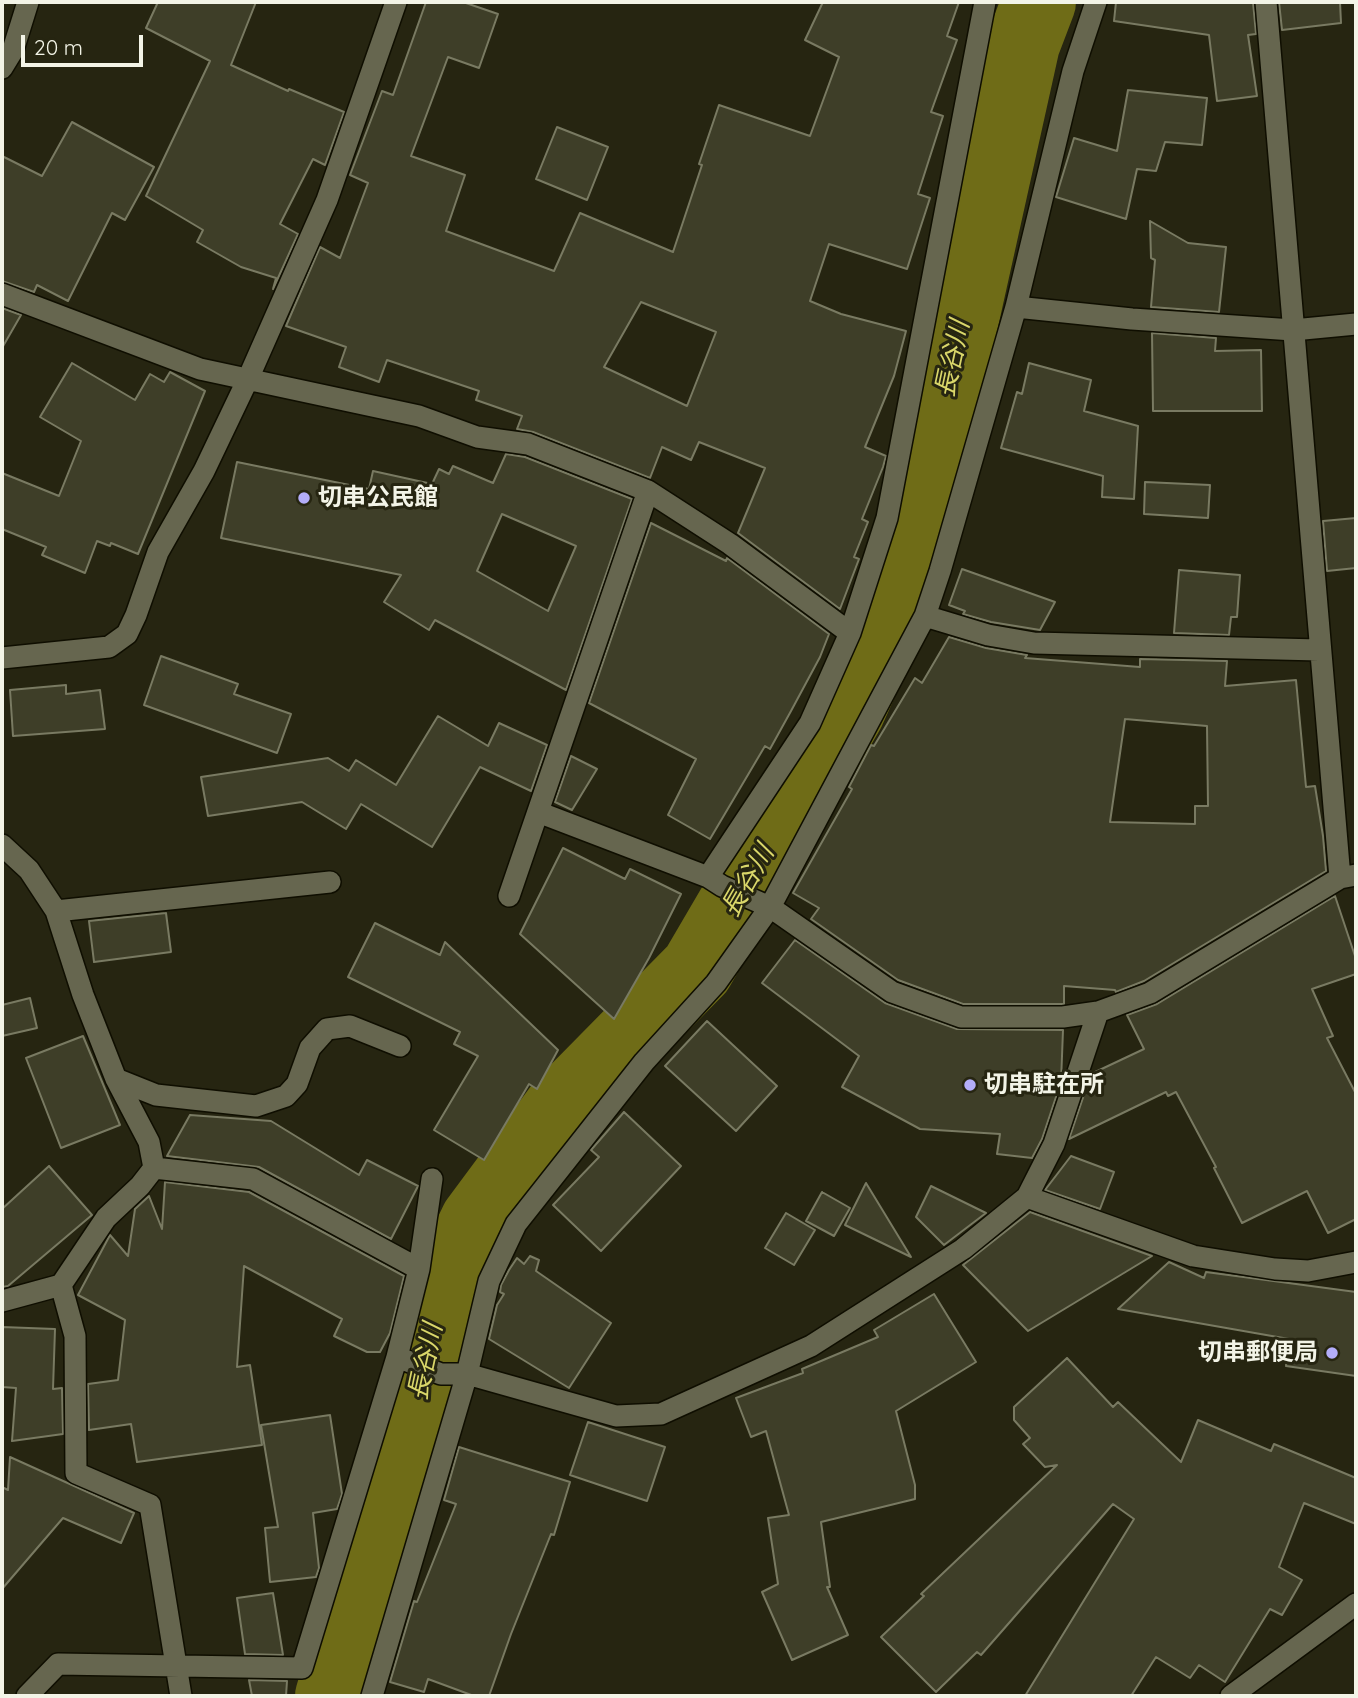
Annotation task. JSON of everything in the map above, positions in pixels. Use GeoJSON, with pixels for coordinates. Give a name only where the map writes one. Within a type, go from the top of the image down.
{"type":"FeatureCollection","features":[{"type":"Feature","properties":{"kind":"street"},"geometry":{"type":"LineString","coordinates":[[2,68],[13,50],[28,2]]}},
{"type":"Feature","properties":{"kind":"street"},"geometry":{"type":"LineString","coordinates":[[2,658],[109,648],[127,634],[158,552],[204,471],[327,200],[396,2]]}},
{"type":"Feature","properties":{"kind":"street"},"geometry":{"type":"LineString","coordinates":[[715,881],[810,723],[850,633],[887,518],[985,2]]}},
{"type":"Feature","properties":{"kind":"street"},"geometry":{"type":"LineString","coordinates":[[372,1696],[467,1374],[489,1282],[516,1224],[644,1062],[716,983],[925,616],[1016,307],[1073,71],[1096,2]]}},
{"type":"Feature","properties":{"kind":"street"},"geometry":{"type":"LineString","coordinates":[[538,812],[715,881],[763,904],[892,992],[961,1017],[1063,1017],[1098,1012],[1150,993],[1348,877],[1320,650],[1266,2]]}},
{"type":"Feature","properties":{"kind":"street"},"geometry":{"type":"LineString","coordinates":[[2,294],[200,369],[419,416],[477,437],[528,444],[648,491],[730,544],[850,633]]}},
{"type":"Feature","properties":{"kind":"street"},"geometry":{"type":"LineString","coordinates":[[1016,307],[1132,319],[1293,330],[1356,324]]}},
{"type":"Feature","properties":{"kind":"street"},"geometry":{"type":"LineString","coordinates":[[509,897],[648,491]]}},
{"type":"Feature","properties":{"kind":"street"},"geometry":{"type":"LineString","coordinates":[[925,616],[988,635],[1034,643],[1320,650]]}},
{"type":"Feature","properties":{"kind":"street"},"geometry":{"type":"LineString","coordinates":[[2,845],[29,870],[56,911],[83,995],[117,1079],[149,1142],[154,1168],[140,1186],[106,1218],[61,1285],[2,1301]]}},
{"type":"Feature","properties":{"kind":"street"},"geometry":{"type":"LineString","coordinates":[[56,911],[330,882]]}},
{"type":"Feature","properties":{"kind":"street"},"geometry":{"type":"LineString","coordinates":[[397,1357],[441,1374],[467,1374],[616,1416],[661,1414],[811,1346],[963,1249],[1027,1197],[1054,1144],[1098,1012]]}},
{"type":"Feature","properties":{"kind":"street"},"geometry":{"type":"LineString","coordinates":[[117,1079],[156,1095],[256,1106],[286,1096],[297,1084],[310,1048],[327,1029],[349,1026],[400,1046]]}},
{"type":"Feature","properties":{"kind":"street"},"geometry":{"type":"LineString","coordinates":[[154,1168],[253,1179],[419,1269]]}},
{"type":"Feature","properties":{"kind":"street"},"geometry":{"type":"LineString","coordinates":[[27,1696],[58,1664],[302,1668],[397,1357],[419,1269],[432,1179]]}},
{"type":"Feature","properties":{"kind":"street"},"geometry":{"type":"LineString","coordinates":[[1027,1197],[1193,1256],[1275,1269],[1308,1271],[1356,1262]]}},
{"type":"Feature","properties":{"kind":"street"},"geometry":{"type":"LineString","coordinates":[[61,1285],[75,1336],[76,1473],[150,1505],[181,1696]]}},
{"type":"Feature","properties":{"kind":"street"},"geometry":{"type":"LineString","coordinates":[[1231,1696],[1356,1604]]}},
{"type":"Feature","properties":{"kind":"building"},"geometry":{"type":"Polygon","coordinates":[[[158,2],[256,2],[231,65],[288,91],[289,89],[344,112],[325,165],[313,159],[280,224],[298,234],[273,289],[276,278],[241,267],[197,242],[203,230],[146,196],[210,61],[146,28],[158,2]]]}},
{"type":"Feature","properties":{"kind":"building"},"geometry":{"type":"Polygon","coordinates":[[[426,2],[463,2],[498,14],[479,68],[448,57],[411,156],[465,175],[446,231],[554,271],[580,213],[673,252],[719,105],[810,136],[839,57],[805,40],[823,2],[959,2],[947,36],[957,40],[931,112],[943,116],[918,194],[930,198],[907,269],[829,244],[810,301],[841,314],[906,331],[894,376],[865,447],[886,456],[862,519],[868,522],[854,557],[859,559],[840,609],[738,533],[765,468],[699,442],[691,460],[662,447],[650,478],[533,432],[517,429],[522,416],[476,400],[479,391],[387,360],[379,382],[339,367],[346,347],[286,326],[320,247],[340,258],[368,183],[350,175],[382,91],[393,95],[426,2]],[[641,302],[604,367],[687,406],[716,332],[641,302]]]}},
{"type":"Feature","properties":{"kind":"building"},"geometry":{"type":"Polygon","coordinates":[[[1116,2],[1253,2],[1256,34],[1248,35],[1257,96],[1217,101],[1209,35],[1114,21],[1116,2]]]}},
{"type":"Feature","properties":{"kind":"building"},"geometry":{"type":"Polygon","coordinates":[[[1279,2],[1340,2],[1341,23],[1282,30],[1279,2]]]}},
{"type":"Feature","properties":{"kind":"building"},"geometry":{"type":"Polygon","coordinates":[[[1128,90],[1207,98],[1202,145],[1165,142],[1156,171],[1137,169],[1126,219],[1056,197],[1074,138],[1117,151],[1128,90]]]}},
{"type":"Feature","properties":{"kind":"building"},"geometry":{"type":"Polygon","coordinates":[[[72,122],[154,167],[125,220],[112,213],[68,301],[37,285],[34,292],[2,281],[2,156],[42,176],[72,122]]]}},
{"type":"Feature","properties":{"kind":"building"},"geometry":{"type":"Polygon","coordinates":[[[557,127],[608,147],[587,200],[536,179],[557,127]]]}},
{"type":"Feature","properties":{"kind":"building"},"geometry":{"type":"Polygon","coordinates":[[[1150,221],[1188,243],[1226,247],[1219,312],[1151,307],[1155,260],[1151,258],[1150,221]]]}},
{"type":"Feature","properties":{"kind":"building"},"geometry":{"type":"Polygon","coordinates":[[[2,308],[21,315],[2,348],[2,308]]]}},
{"type":"Feature","properties":{"kind":"building"},"geometry":{"type":"Polygon","coordinates":[[[1152,333],[1216,338],[1215,351],[1261,350],[1262,411],[1153,411],[1152,333]]]}},
{"type":"Feature","properties":{"kind":"building"},"geometry":{"type":"Polygon","coordinates":[[[72,363],[135,400],[150,374],[164,382],[170,372],[205,391],[138,554],[111,543],[110,546],[97,541],[85,573],[42,555],[46,547],[2,529],[2,473],[59,496],[81,441],[40,417],[72,363]]]}},
{"type":"Feature","properties":{"kind":"building"},"geometry":{"type":"Polygon","coordinates":[[[1029,363],[1091,380],[1084,411],[1138,426],[1134,499],[1102,497],[1103,476],[1001,448],[1017,392],[1022,394],[1029,363]]]}},
{"type":"Feature","properties":{"kind":"building"},"geometry":{"type":"Polygon","coordinates":[[[506,454],[525,457],[632,499],[566,690],[435,620],[429,630],[384,602],[401,575],[221,538],[237,462],[369,489],[373,471],[432,484],[439,469],[449,474],[453,466],[493,483],[506,454]],[[502,514],[477,571],[548,611],[576,546],[502,514]]]}},
{"type":"Feature","properties":{"kind":"building"},"geometry":{"type":"Polygon","coordinates":[[[1145,482],[1210,485],[1208,518],[1144,514],[1145,482]]]}},
{"type":"Feature","properties":{"kind":"building"},"geometry":{"type":"Polygon","coordinates":[[[1356,518],[1356,568],[1327,571],[1323,521],[1356,518]]]}},
{"type":"Feature","properties":{"kind":"building"},"geometry":{"type":"Polygon","coordinates":[[[651,523],[726,561],[727,558],[829,634],[820,657],[770,749],[765,746],[710,839],[668,815],[696,759],[589,703],[651,523]]]}},
{"type":"Feature","properties":{"kind":"building"},"geometry":{"type":"Polygon","coordinates":[[[962,569],[1055,602],[1040,630],[991,622],[963,614],[965,611],[949,605],[962,569]]]}},
{"type":"Feature","properties":{"kind":"building"},"geometry":{"type":"Polygon","coordinates":[[[1179,570],[1240,575],[1237,617],[1231,617],[1229,635],[1174,633],[1179,570]]]}},
{"type":"Feature","properties":{"kind":"building"},"geometry":{"type":"Polygon","coordinates":[[[949,637],[986,648],[1027,655],[1025,658],[1140,667],[1140,659],[1227,661],[1225,686],[1296,680],[1306,787],[1315,786],[1326,871],[1144,981],[1116,992],[1064,986],[1064,1004],[963,1004],[898,980],[811,919],[819,908],[793,893],[852,789],[849,787],[871,745],[874,746],[915,678],[922,683],[949,637]],[[1125,719],[1110,822],[1195,824],[1195,806],[1208,806],[1207,726],[1125,719]]]}},
{"type":"Feature","properties":{"kind":"building"},"geometry":{"type":"Polygon","coordinates":[[[161,656],[238,684],[234,694],[291,714],[277,753],[144,705],[161,656]]]}},
{"type":"Feature","properties":{"kind":"building"},"geometry":{"type":"Polygon","coordinates":[[[66,685],[66,694],[100,690],[105,729],[13,736],[10,690],[66,685]]]}},
{"type":"Feature","properties":{"kind":"building"},"geometry":{"type":"Polygon","coordinates":[[[438,716],[488,746],[499,723],[547,745],[531,791],[480,767],[432,847],[361,804],[346,829],[302,802],[208,816],[201,777],[328,758],[349,771],[356,760],[396,785],[438,716]]]}},
{"type":"Feature","properties":{"kind":"building"},"geometry":{"type":"Polygon","coordinates":[[[571,756],[597,769],[572,810],[555,802],[571,756]]]}},
{"type":"Feature","properties":{"kind":"building"},"geometry":{"type":"Polygon","coordinates":[[[563,848],[625,879],[630,869],[681,894],[614,1019],[520,934],[563,848]]]}},
{"type":"Feature","properties":{"kind":"building"},"geometry":{"type":"Polygon","coordinates":[[[1335,896],[1356,959],[1356,974],[1312,989],[1333,1036],[1327,1038],[1356,1094],[1356,1219],[1328,1233],[1307,1191],[1242,1223],[1176,1092],[1168,1096],[1166,1092],[1069,1139],[1091,1074],[1144,1049],[1127,1015],[1157,1004],[1335,896]]]}},
{"type":"Feature","properties":{"kind":"building"},"geometry":{"type":"Polygon","coordinates":[[[166,913],[171,952],[94,962],[89,921],[166,913]]]}},
{"type":"Feature","properties":{"kind":"building"},"geometry":{"type":"Polygon","coordinates":[[[375,923],[440,955],[445,942],[558,1050],[537,1089],[529,1084],[484,1160],[434,1130],[478,1056],[454,1044],[460,1032],[348,977],[375,923]]]}},
{"type":"Feature","properties":{"kind":"building"},"geometry":{"type":"Polygon","coordinates":[[[795,940],[885,1003],[957,1029],[1063,1030],[1061,1082],[1042,1139],[1032,1158],[997,1154],[1000,1134],[920,1129],[842,1087],[859,1056],[762,983],[795,940]]]}},
{"type":"Feature","properties":{"kind":"building"},"geometry":{"type":"Polygon","coordinates":[[[30,998],[37,1028],[2,1036],[2,1005],[30,998]]]}},
{"type":"Feature","properties":{"kind":"building"},"geometry":{"type":"Polygon","coordinates":[[[707,1021],[777,1086],[736,1131],[665,1066],[707,1021]]]}},
{"type":"Feature","properties":{"kind":"building"},"geometry":{"type":"Polygon","coordinates":[[[83,1036],[120,1125],[61,1148],[26,1058],[83,1036]]]}},
{"type":"Feature","properties":{"kind":"building"},"geometry":{"type":"Polygon","coordinates":[[[624,1112],[681,1166],[601,1251],[553,1205],[599,1157],[591,1150],[624,1112]]]}},
{"type":"Feature","properties":{"kind":"building"},"geometry":{"type":"Polygon","coordinates":[[[190,1115],[271,1121],[359,1175],[367,1160],[418,1186],[391,1239],[259,1167],[167,1156],[190,1115]]]}},
{"type":"Feature","properties":{"kind":"building"},"geometry":{"type":"Polygon","coordinates":[[[1071,1156],[1114,1172],[1100,1209],[1045,1190],[1071,1156]]]}},
{"type":"Feature","properties":{"kind":"building"},"geometry":{"type":"Polygon","coordinates":[[[49,1166],[92,1215],[8,1286],[2,1287],[2,1209],[49,1166]]]}},
{"type":"Feature","properties":{"kind":"building"},"geometry":{"type":"Polygon","coordinates":[[[165,1182],[249,1192],[404,1276],[390,1333],[380,1352],[367,1352],[334,1336],[342,1319],[244,1266],[237,1367],[250,1365],[262,1445],[137,1462],[131,1424],[89,1430],[88,1384],[118,1380],[125,1320],[78,1295],[110,1235],[128,1256],[135,1209],[149,1196],[162,1229],[165,1182]]]}},
{"type":"Feature","properties":{"kind":"building"},"geometry":{"type":"Polygon","coordinates":[[[866,1183],[911,1257],[845,1225],[866,1183]]]}},
{"type":"Feature","properties":{"kind":"building"},"geometry":{"type":"Polygon","coordinates":[[[931,1186],[986,1213],[944,1245],[916,1217],[931,1186]]]}},
{"type":"Feature","properties":{"kind":"building"},"geometry":{"type":"Polygon","coordinates":[[[822,1192],[850,1208],[834,1236],[806,1221],[822,1192]]]}},
{"type":"Feature","properties":{"kind":"building"},"geometry":{"type":"Polygon","coordinates":[[[1030,1212],[1152,1256],[1028,1331],[963,1265],[1030,1212]]]}},
{"type":"Feature","properties":{"kind":"building"},"geometry":{"type":"Polygon","coordinates":[[[786,1213],[815,1230],[794,1265],[765,1248],[786,1213]]]}},
{"type":"Feature","properties":{"kind":"building"},"geometry":{"type":"Polygon","coordinates":[[[530,1256],[539,1260],[536,1271],[611,1323],[569,1388],[489,1339],[497,1305],[504,1294],[500,1292],[501,1285],[517,1258],[524,1264],[530,1256]]]}},
{"type":"Feature","properties":{"kind":"building"},"geometry":{"type":"Polygon","coordinates":[[[1169,1262],[1204,1278],[1206,1272],[1356,1292],[1356,1376],[1286,1366],[1289,1339],[1118,1309],[1169,1262]]]}},
{"type":"Feature","properties":{"kind":"building"},"geometry":{"type":"Polygon","coordinates":[[[934,1294],[976,1362],[896,1411],[915,1485],[915,1499],[821,1522],[830,1587],[827,1587],[848,1635],[792,1660],[762,1592],[778,1584],[768,1518],[789,1515],[766,1431],[751,1437],[736,1398],[803,1373],[802,1369],[878,1337],[874,1330],[934,1294]]]}},
{"type":"Feature","properties":{"kind":"building"},"geometry":{"type":"Polygon","coordinates":[[[2,1327],[55,1329],[53,1389],[62,1388],[63,1434],[12,1441],[16,1388],[2,1387],[2,1327]]]}},
{"type":"Feature","properties":{"kind":"building"},"geometry":{"type":"Polygon","coordinates":[[[1067,1358],[1113,1407],[1118,1402],[1181,1462],[1198,1420],[1271,1451],[1274,1444],[1356,1478],[1356,1524],[1304,1503],[1279,1567],[1302,1580],[1282,1615],[1270,1609],[1225,1682],[1199,1665],[1190,1678],[1156,1657],[1131,1696],[1025,1696],[1134,1519],[1113,1504],[981,1655],[977,1652],[936,1692],[881,1637],[924,1596],[921,1594],[1057,1465],[1045,1467],[1023,1444],[1030,1438],[1014,1420],[1014,1407],[1067,1358]]]}},
{"type":"Feature","properties":{"kind":"building"},"geometry":{"type":"Polygon","coordinates":[[[330,1415],[342,1494],[337,1509],[313,1513],[319,1568],[316,1577],[270,1582],[265,1528],[278,1527],[261,1425],[330,1415]]]}},
{"type":"Feature","properties":{"kind":"building"},"geometry":{"type":"Polygon","coordinates":[[[588,1422],[665,1447],[647,1501],[570,1475],[588,1422]]]}},
{"type":"Feature","properties":{"kind":"building"},"geometry":{"type":"Polygon","coordinates":[[[459,1447],[570,1482],[554,1535],[551,1534],[489,1696],[474,1696],[428,1679],[424,1692],[390,1682],[414,1601],[417,1602],[456,1504],[444,1500],[459,1447]]]}},
{"type":"Feature","properties":{"kind":"building"},"geometry":{"type":"Polygon","coordinates":[[[10,1457],[134,1513],[121,1543],[63,1518],[2,1589],[2,1487],[8,1490],[10,1457]]]}},
{"type":"Feature","properties":{"kind":"building"},"geometry":{"type":"Polygon","coordinates":[[[273,1593],[283,1655],[245,1654],[237,1598],[273,1593]]]}},
{"type":"Feature","properties":{"kind":"building"},"geometry":{"type":"Polygon","coordinates":[[[249,1680],[287,1681],[286,1696],[252,1696],[249,1680]]]}},
{"type":"Feature","properties":{"kind":"waterway","name":"長谷川"},"geometry":{"type":"LineString","coordinates":[[332,1696],[414,1422],[438,1302],[477,1221],[563,1105],[697,969],[848,711],[901,593],[1023,44],[1039,2]]}},
{"type":"Feature","properties":{"kind":"place","name":"切串公民館"},"geometry":{"type":"Point","coordinates":[304,498]}},
{"type":"Feature","properties":{"kind":"place","name":"切串駐在所"},"geometry":{"type":"Point","coordinates":[970,1085]}},
{"type":"Feature","properties":{"kind":"place","name":"切串郵便局"},"geometry":{"type":"Point","coordinates":[1332,1353]}}]}
